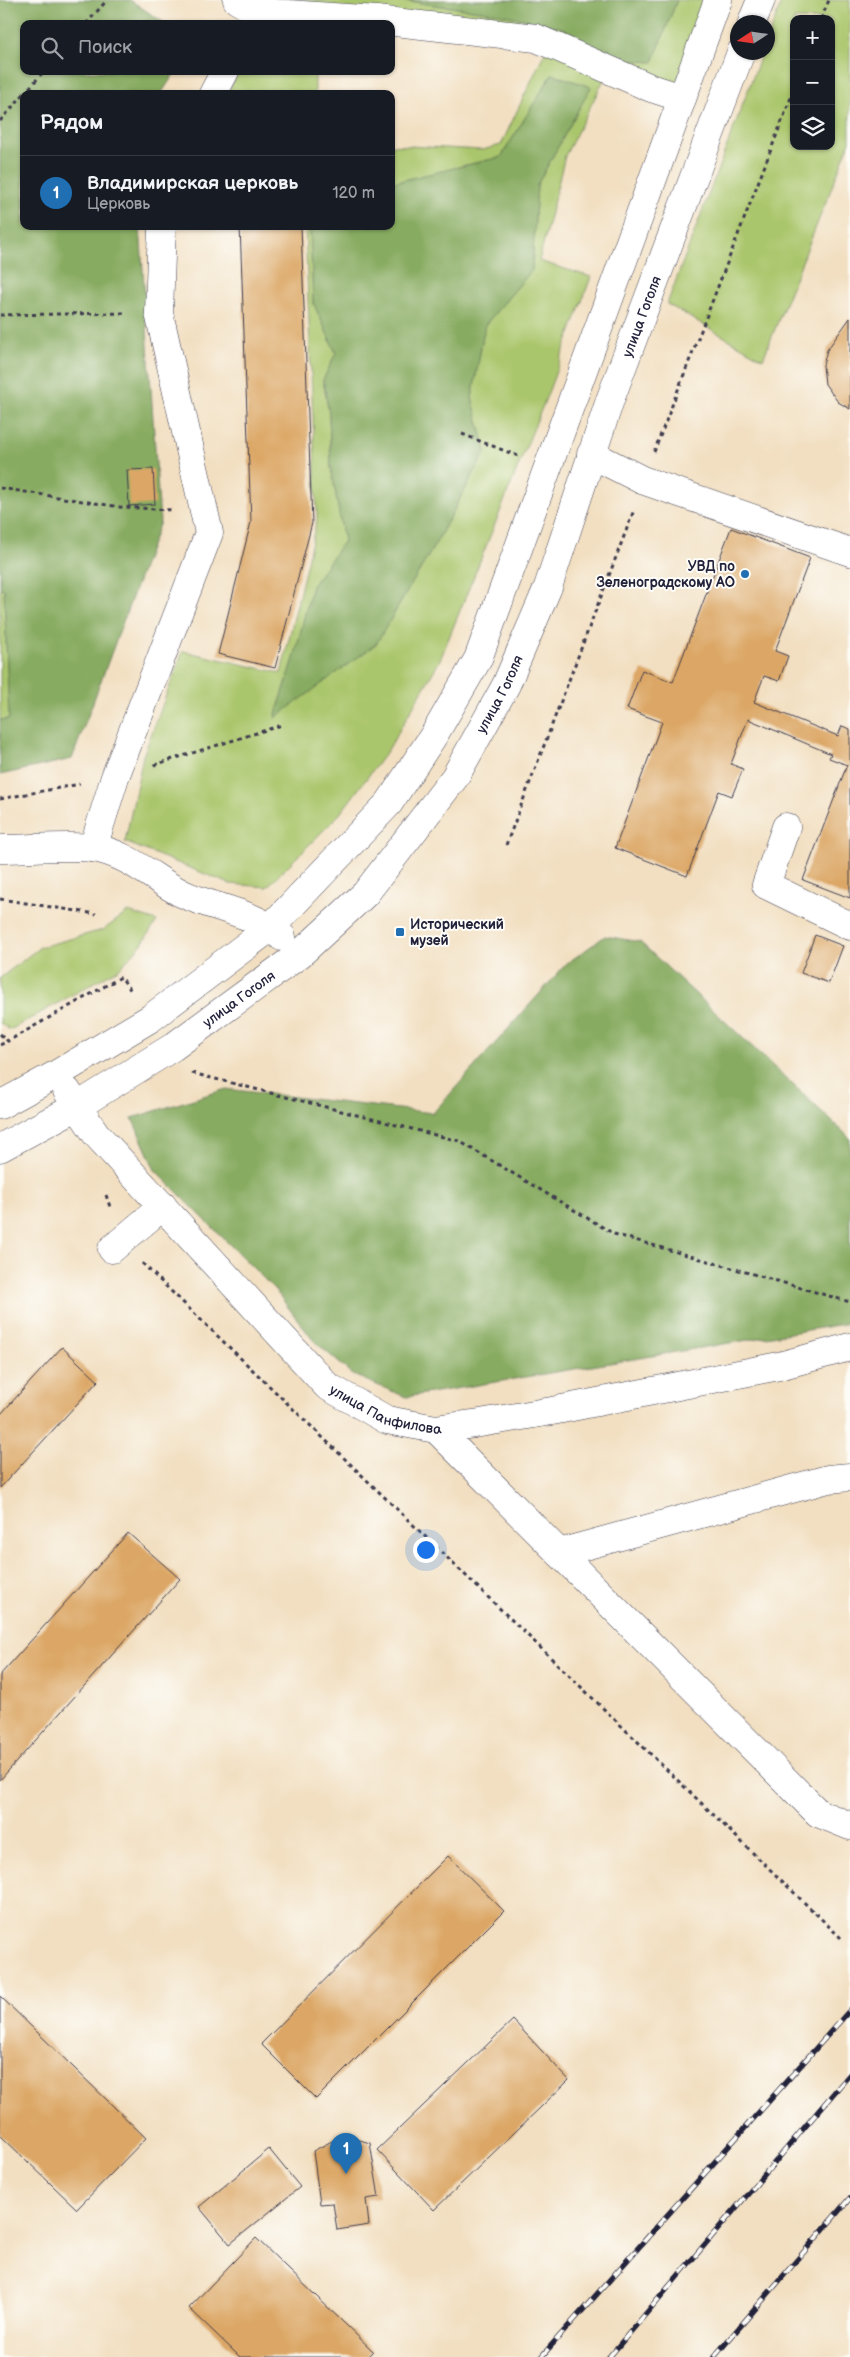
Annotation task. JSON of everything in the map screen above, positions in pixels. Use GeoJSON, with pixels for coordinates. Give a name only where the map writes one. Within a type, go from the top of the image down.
{"type":"FeatureCollection","features":[{"type":"Feature","properties":{"kind":"street"},"geometry":{"type":"LineString","coordinates":[[0,1105],[57,1074],[151,1018],[271,927],[389,803],[434,735],[478,659],[718,0]]}},
{"type":"Feature","properties":{"kind":"street"},"geometry":{"type":"LineString","coordinates":[[755,15],[761,0]]}},
{"type":"Feature","properties":{"kind":"street"},"geometry":{"type":"LineString","coordinates":[[248,12],[376,20]]}},
{"type":"Feature","properties":{"kind":"street"},"geometry":{"type":"LineString","coordinates":[[395,22],[536,38],[651,88],[682,98]]}},
{"type":"Feature","properties":{"kind":"street","name":"улица Гоголя"},"geometry":{"type":"LineString","coordinates":[[0,1148],[76,1107],[172,1047],[300,954],[365,894],[455,777],[506,685],[548,587],[591,454],[738,60]]}},
{"type":"Feature","properties":{"kind":"street"},"geometry":{"type":"LineString","coordinates":[[215,90],[223,75]]}},
{"type":"Feature","properties":{"kind":"street"},"geometry":{"type":"LineString","coordinates":[[93,848],[115,777],[209,533],[159,313],[162,230]]}},
{"type":"Feature","properties":{"kind":"street"},"geometry":{"type":"LineString","coordinates":[[591,454],[652,483],[850,552]]}},
{"type":"Feature","properties":{"kind":"street"},"geometry":{"type":"LineString","coordinates":[[786,827],[766,885],[850,926]]}},
{"type":"Feature","properties":{"kind":"street"},"geometry":{"type":"LineString","coordinates":[[0,849],[93,848],[126,859],[182,893],[221,906],[271,927],[300,954]]}},
{"type":"Feature","properties":{"kind":"street","name":"улица Панфилова"},"geometry":{"type":"LineString","coordinates":[[57,1074],[76,1107],[96,1134],[327,1386],[386,1420],[436,1428],[552,1411],[779,1366],[850,1347]]}},
{"type":"Feature","properties":{"kind":"street"},"geometry":{"type":"LineString","coordinates":[[116,1246],[163,1206]]}},
{"type":"Feature","properties":{"kind":"street"},"geometry":{"type":"LineString","coordinates":[[436,1428],[818,1813],[850,1826]]}},
{"type":"Feature","properties":{"kind":"street"},"geometry":{"type":"LineString","coordinates":[[560,1553],[828,1479],[850,1478]]}},
{"type":"Feature","properties":{"kind":"path"},"geometry":{"type":"LineString","coordinates":[[89,20],[106,0]]}},
{"type":"Feature","properties":{"kind":"path"},"geometry":{"type":"LineString","coordinates":[[822,15],[828,0]]}},
{"type":"Feature","properties":{"kind":"path"},"geometry":{"type":"LineString","coordinates":[[27,90],[41,75]]}},
{"type":"Feature","properties":{"kind":"path"},"geometry":{"type":"LineString","coordinates":[[0,121],[20,98]]}},
{"type":"Feature","properties":{"kind":"path"},"geometry":{"type":"LineString","coordinates":[[0,315],[159,313]]}},
{"type":"Feature","properties":{"kind":"path"},"geometry":{"type":"LineString","coordinates":[[0,488],[120,507],[204,512]]}},
{"type":"Feature","properties":{"kind":"path"},"geometry":{"type":"LineString","coordinates":[[0,799],[115,777],[282,725]]}},
{"type":"Feature","properties":{"kind":"path"},"geometry":{"type":"LineString","coordinates":[[0,899],[96,914]]}},
{"type":"Feature","properties":{"kind":"path"},"geometry":{"type":"LineString","coordinates":[[0,1045],[121,977]]}},
{"type":"Feature","properties":{"kind":"path"},"geometry":{"type":"LineString","coordinates":[[0,1034],[8,1041]]}},
{"type":"Feature","properties":{"kind":"path"},"geometry":{"type":"LineString","coordinates":[[192,1073],[459,1141],[614,1234],[850,1302]]}},
{"type":"Feature","properties":{"kind":"path"},"geometry":{"type":"LineString","coordinates":[[104,1185],[116,1246],[842,1938]]}},
{"type":"Feature","properties":{"kind":"green space"},"geometry":{"type":"Polygon","coordinates":[[[0,0],[130,0],[160,20],[20,20],[20,75],[173,75],[164,90],[20,90],[20,230],[140,230],[160,522],[72,759],[0,775],[0,720],[9,719],[4,589],[0,588],[0,0]]]}},
{"type":"Feature","properties":{"kind":"green space"},"geometry":{"type":"Polygon","coordinates":[[[237,0],[398,0],[495,13],[563,28],[613,59],[653,62],[677,0],[716,0],[682,98],[609,70],[565,156],[539,261],[591,277],[548,393],[440,660],[388,750],[339,815],[267,887],[230,884],[125,842],[143,756],[183,651],[281,673],[317,519],[305,230],[310,230],[313,302],[336,353],[323,380],[329,413],[331,467],[344,541],[312,586],[294,659],[275,717],[376,644],[437,541],[486,451],[472,398],[485,325],[532,270],[537,185],[591,87],[552,74],[501,157],[395,182],[395,145],[482,150],[501,145],[549,43],[395,22],[395,20],[382,20],[237,0]]]}},
{"type":"Feature","properties":{"kind":"green space"},"geometry":{"type":"Polygon","coordinates":[[[398,0],[677,0],[653,62],[613,59],[563,28],[495,13],[398,0]]]}},
{"type":"Feature","properties":{"kind":"green space"},"geometry":{"type":"Polygon","coordinates":[[[782,0],[850,0],[850,142],[763,359],[667,304],[759,60],[775,60],[775,19],[782,0]]]}},
{"type":"Feature","properties":{"kind":"green space"},"geometry":{"type":"Polygon","coordinates":[[[552,74],[591,87],[537,185],[532,270],[485,325],[472,398],[486,451],[437,541],[376,644],[275,718],[294,659],[312,586],[344,541],[331,467],[329,413],[323,380],[336,353],[313,302],[310,230],[395,230],[395,182],[501,157],[552,74]]]}},
{"type":"Feature","properties":{"kind":"green space"},"geometry":{"type":"Polygon","coordinates":[[[237,75],[315,75],[315,90],[229,90],[237,75]]]}},
{"type":"Feature","properties":{"kind":"green space"},"geometry":{"type":"Polygon","coordinates":[[[4,588],[9,719],[0,720],[0,589],[4,588]]]}},
{"type":"Feature","properties":{"kind":"green space"},"geometry":{"type":"Polygon","coordinates":[[[128,912],[157,921],[141,945],[120,968],[10,1030],[0,1023],[0,978],[40,947],[103,930],[128,912]]]}},
{"type":"Feature","properties":{"kind":"green space"},"geometry":{"type":"Polygon","coordinates":[[[605,936],[640,942],[850,1138],[850,1323],[406,1397],[353,1375],[313,1340],[275,1290],[155,1170],[132,1118],[226,1089],[433,1113],[566,964],[605,936]]]}},
{"type":"Feature","properties":{"kind":"building"},"geometry":{"type":"Polygon","coordinates":[[[240,230],[301,230],[312,523],[275,668],[218,654],[251,522],[240,230]]]}},
{"type":"Feature","properties":{"kind":"building"},"geometry":{"type":"Polygon","coordinates":[[[850,318],[850,409],[838,402],[825,384],[823,365],[827,350],[850,318]]]}},
{"type":"Feature","properties":{"kind":"building"},"geometry":{"type":"Polygon","coordinates":[[[153,469],[155,504],[129,506],[127,470],[153,469]]]}},
{"type":"Feature","properties":{"kind":"building"},"geometry":{"type":"Polygon","coordinates":[[[731,528],[810,558],[775,651],[788,656],[779,681],[764,676],[754,702],[838,736],[842,726],[850,729],[850,898],[803,880],[847,765],[829,758],[831,754],[748,719],[731,764],[743,769],[732,796],[719,791],[687,876],[615,848],[662,722],[627,709],[642,670],[673,682],[731,528]]]}},
{"type":"Feature","properties":{"kind":"building"},"geometry":{"type":"Polygon","coordinates":[[[815,935],[843,946],[829,983],[801,973],[815,935]]]}},
{"type":"Feature","properties":{"kind":"building"},"geometry":{"type":"Polygon","coordinates":[[[62,1347],[98,1381],[0,1488],[0,1415],[62,1347]]]}},
{"type":"Feature","properties":{"kind":"building"},"geometry":{"type":"Polygon","coordinates":[[[128,1533],[180,1579],[0,1780],[0,1675],[128,1533]]]}},
{"type":"Feature","properties":{"kind":"building"},"geometry":{"type":"Polygon","coordinates":[[[448,1856],[504,1911],[316,2099],[261,2044],[448,1856]]]}},
{"type":"Feature","properties":{"kind":"building"},"geometry":{"type":"Polygon","coordinates":[[[0,1996],[146,2138],[77,2209],[0,2135],[0,1996]]]}},
{"type":"Feature","properties":{"kind":"building"},"geometry":{"type":"Polygon","coordinates":[[[513,2020],[569,2080],[434,2210],[377,2150],[513,2020]]]}},
{"type":"Feature","properties":{"kind":"building"},"geometry":{"type":"Polygon","coordinates":[[[353,2138],[370,2143],[379,2197],[366,2199],[369,2225],[337,2230],[333,2203],[320,2204],[313,2151],[332,2141],[353,2138]]]}},
{"type":"Feature","properties":{"kind":"building"},"geometry":{"type":"Polygon","coordinates":[[[269,2149],[300,2187],[230,2244],[199,2207],[269,2149]]]}},
{"type":"Feature","properties":{"kind":"building"},"geometry":{"type":"Polygon","coordinates":[[[256,2238],[373,2351],[367,2357],[240,2357],[189,2308],[256,2238]]]}},
{"type":"Feature","properties":{"kind":"railway"},"geometry":{"type":"LineString","coordinates":[[541,2357],[850,2010]]}},
{"type":"Feature","properties":{"kind":"railway"},"geometry":{"type":"LineString","coordinates":[[609,2357],[850,2074]]}},
{"type":"Feature","properties":{"kind":"railway"},"geometry":{"type":"LineString","coordinates":[[714,2357],[850,2198]]}},
{"type":"Feature","properties":{"kind":"place","name":"УВД по Зеленоградскому АО"},"geometry":{"type":"Point","coordinates":[745,574]}},
{"type":"Feature","properties":{"kind":"place","name":"Исторический музей"},"geometry":{"type":"Point","coordinates":[400,932]}},
{"type":"Feature","properties":{"kind":"place","name":"Владимирская церковь"},"geometry":{"type":"Point","coordinates":[346,2174]}}]}
